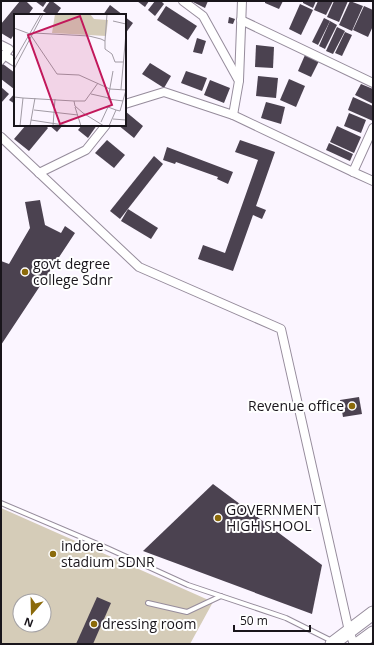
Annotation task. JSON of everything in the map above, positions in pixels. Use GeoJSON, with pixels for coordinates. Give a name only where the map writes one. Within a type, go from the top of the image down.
{"type":"FeatureCollection","features":[{"type":"Feature","properties":{"kind":"main road"},"geometry":{"type":"LineString","coordinates":[[333,643],[373,613]]}},
{"type":"Feature","properties":{"kind":"main road"},"geometry":{"type":"LineString","coordinates":[[358,644],[373,633]]}},
{"type":"Feature","properties":{"kind":"street"},"geometry":{"type":"LineString","coordinates":[[183,1],[202,16],[239,81]]}},
{"type":"Feature","properties":{"kind":"street"},"geometry":{"type":"LineString","coordinates":[[233,115],[239,81],[242,1]]}},
{"type":"Feature","properties":{"kind":"street"},"geometry":{"type":"LineString","coordinates":[[241,20],[373,82]]}},
{"type":"Feature","properties":{"kind":"street"},"geometry":{"type":"LineString","coordinates":[[1,45],[9,49],[3,57],[14,62]]}},
{"type":"Feature","properties":{"kind":"street"},"geometry":{"type":"LineString","coordinates":[[126,104],[164,92],[233,115],[373,180]]}},
{"type":"Feature","properties":{"kind":"street"},"geometry":{"type":"LineString","coordinates":[[39,173],[86,150],[105,126]]}},
{"type":"Feature","properties":{"kind":"street"},"geometry":{"type":"LineString","coordinates":[[353,172],[373,128]]}},
{"type":"Feature","properties":{"kind":"street"},"geometry":{"type":"LineString","coordinates":[[1,137],[139,267],[281,329],[349,631],[354,644]]}},
{"type":"Feature","properties":{"kind":"lane"},"geometry":{"type":"LineString","coordinates":[[1,503],[107,548],[188,585],[286,618],[333,643]]}},
{"type":"Feature","properties":{"kind":"lane"},"geometry":{"type":"LineString","coordinates":[[148,603],[187,612],[222,596]]}},
{"type":"Feature","properties":{"kind":"shaded area","name":"indore stadium SDNR"},"geometry":{"type":"Polygon","coordinates":[[[1,508],[213,602],[190,644],[1,644],[1,508]]]}},
{"type":"Feature","properties":{"kind":"building"},"geometry":{"type":"Polygon","coordinates":[[[20,1],[26,1],[33,8],[29,14],[14,14],[14,34],[11,39],[1,33],[1,24],[20,1]]]}},
{"type":"Feature","properties":{"kind":"building"},"geometry":{"type":"Polygon","coordinates":[[[35,1],[47,1],[43,7],[35,1]]]}},
{"type":"Feature","properties":{"kind":"building"},"geometry":{"type":"Polygon","coordinates":[[[50,1],[61,8],[57,14],[48,14],[43,11],[50,1]]]}},
{"type":"Feature","properties":{"kind":"building"},"geometry":{"type":"Polygon","coordinates":[[[137,1],[149,1],[145,7],[137,1]]]}},
{"type":"Feature","properties":{"kind":"building"},"geometry":{"type":"Polygon","coordinates":[[[155,1],[161,1],[164,4],[155,16],[148,10],[155,1]]]}},
{"type":"Feature","properties":{"kind":"building"},"geometry":{"type":"Polygon","coordinates":[[[191,1],[208,1],[205,8],[191,1]]]}},
{"type":"Feature","properties":{"kind":"building"},"geometry":{"type":"Polygon","coordinates":[[[265,1],[283,1],[279,9],[265,3],[265,1]]]}},
{"type":"Feature","properties":{"kind":"building"},"geometry":{"type":"Polygon","coordinates":[[[303,1],[316,1],[313,8],[303,3],[303,1]]]}},
{"type":"Feature","properties":{"kind":"building"},"geometry":{"type":"Polygon","coordinates":[[[318,1],[333,1],[326,15],[314,10],[318,1]]]}},
{"type":"Feature","properties":{"kind":"building"},"geometry":{"type":"Polygon","coordinates":[[[334,1],[348,1],[339,22],[327,17],[334,1]]]}},
{"type":"Feature","properties":{"kind":"building"},"geometry":{"type":"Polygon","coordinates":[[[350,1],[363,6],[352,31],[339,25],[350,1]]]}},
{"type":"Feature","properties":{"kind":"building"},"geometry":{"type":"Polygon","coordinates":[[[300,4],[313,10],[301,35],[289,29],[300,4]]]}},
{"type":"Feature","properties":{"kind":"building"},"geometry":{"type":"Polygon","coordinates":[[[110,5],[122,14],[104,14],[110,5]]]}},
{"type":"Feature","properties":{"kind":"building"},"geometry":{"type":"Polygon","coordinates":[[[166,6],[197,26],[188,40],[157,20],[166,6]]]}},
{"type":"Feature","properties":{"kind":"building"},"geometry":{"type":"Polygon","coordinates":[[[364,6],[373,10],[373,26],[368,37],[353,30],[364,6]]]}},
{"type":"Feature","properties":{"kind":"building"},"geometry":{"type":"Polygon","coordinates":[[[229,17],[235,19],[233,24],[228,23],[229,17]]]}},
{"type":"Feature","properties":{"kind":"building"},"geometry":{"type":"Polygon","coordinates":[[[126,18],[133,23],[126,33],[126,18]]]}},
{"type":"Feature","properties":{"kind":"building"},"geometry":{"type":"Polygon","coordinates":[[[324,18],[330,21],[318,45],[312,42],[324,18]]]}},
{"type":"Feature","properties":{"kind":"building"},"geometry":{"type":"Polygon","coordinates":[[[330,21],[337,25],[325,49],[319,46],[330,21]]]}},
{"type":"Feature","properties":{"kind":"building"},"geometry":{"type":"Polygon","coordinates":[[[337,27],[345,31],[333,54],[326,51],[337,27]]]}},
{"type":"Feature","properties":{"kind":"building"},"geometry":{"type":"Polygon","coordinates":[[[345,32],[352,35],[342,56],[335,53],[345,32]]]}},
{"type":"Feature","properties":{"kind":"building"},"geometry":{"type":"Polygon","coordinates":[[[197,38],[206,41],[202,54],[193,52],[197,38]]]}},
{"type":"Feature","properties":{"kind":"building"},"geometry":{"type":"Polygon","coordinates":[[[256,45],[274,47],[273,68],[255,67],[256,45]]]}},
{"type":"Feature","properties":{"kind":"building"},"geometry":{"type":"Polygon","coordinates":[[[305,55],[319,61],[311,77],[298,71],[305,55]]]}},
{"type":"Feature","properties":{"kind":"building"},"geometry":{"type":"Polygon","coordinates":[[[150,63],[171,76],[164,88],[142,74],[150,63]]]}},
{"type":"Feature","properties":{"kind":"building"},"geometry":{"type":"Polygon","coordinates":[[[3,64],[14,72],[14,89],[1,79],[1,66],[3,64]]]}},
{"type":"Feature","properties":{"kind":"building"},"geometry":{"type":"Polygon","coordinates":[[[186,71],[207,78],[202,91],[181,83],[186,71]]]}},
{"type":"Feature","properties":{"kind":"building"},"geometry":{"type":"Polygon","coordinates":[[[258,76],[278,78],[276,98],[256,96],[258,76]]]}},
{"type":"Feature","properties":{"kind":"building"},"geometry":{"type":"Polygon","coordinates":[[[289,79],[305,86],[296,107],[280,100],[289,79]]]}},
{"type":"Feature","properties":{"kind":"building"},"geometry":{"type":"Polygon","coordinates":[[[210,80],[230,88],[224,103],[204,95],[210,80]]]}},
{"type":"Feature","properties":{"kind":"building"},"geometry":{"type":"Polygon","coordinates":[[[361,84],[373,89],[373,104],[355,95],[361,84]]]}},
{"type":"Feature","properties":{"kind":"building"},"geometry":{"type":"Polygon","coordinates":[[[1,87],[9,94],[1,103],[1,87]]]}},
{"type":"Feature","properties":{"kind":"building"},"geometry":{"type":"Polygon","coordinates":[[[14,94],[14,103],[9,100],[14,94]]]}},
{"type":"Feature","properties":{"kind":"building"},"geometry":{"type":"Polygon","coordinates":[[[353,97],[373,106],[373,121],[348,110],[353,97]]]}},
{"type":"Feature","properties":{"kind":"building"},"geometry":{"type":"Polygon","coordinates":[[[266,102],[285,107],[281,124],[261,118],[266,102]]]}},
{"type":"Feature","properties":{"kind":"building"},"geometry":{"type":"Polygon","coordinates":[[[126,112],[143,126],[134,138],[119,126],[126,126],[126,112]]]}},
{"type":"Feature","properties":{"kind":"building"},"geometry":{"type":"Polygon","coordinates":[[[349,113],[366,120],[361,133],[344,126],[349,113]]]}},
{"type":"Feature","properties":{"kind":"building"},"geometry":{"type":"Polygon","coordinates":[[[25,126],[46,126],[48,128],[29,151],[14,139],[25,126]]]}},
{"type":"Feature","properties":{"kind":"building"},"geometry":{"type":"Polygon","coordinates":[[[50,126],[62,126],[57,132],[50,126]]]}},
{"type":"Feature","properties":{"kind":"building"},"geometry":{"type":"Polygon","coordinates":[[[81,126],[96,126],[88,138],[78,130],[81,126]]]}},
{"type":"Feature","properties":{"kind":"building"},"geometry":{"type":"Polygon","coordinates":[[[337,126],[361,137],[354,153],[330,142],[337,126]]]}},
{"type":"Feature","properties":{"kind":"building"},"geometry":{"type":"Polygon","coordinates":[[[107,140],[125,155],[114,168],[95,153],[107,140]]]}},
{"type":"Feature","properties":{"kind":"building"},"geometry":{"type":"Polygon","coordinates":[[[240,140],[275,152],[256,206],[266,210],[262,219],[253,215],[233,271],[198,259],[203,245],[225,253],[258,160],[235,152],[240,140]]]}},
{"type":"Feature","properties":{"kind":"building"},"geometry":{"type":"Polygon","coordinates":[[[329,143],[353,154],[350,161],[326,150],[329,143]]]}},
{"type":"Feature","properties":{"kind":"building"},"geometry":{"type":"Polygon","coordinates":[[[167,147],[233,172],[228,184],[217,179],[218,177],[176,162],[175,164],[163,160],[167,147]]]}},
{"type":"Feature","properties":{"kind":"building"},"geometry":{"type":"Polygon","coordinates":[[[154,156],[163,164],[120,219],[110,211],[154,156]]]}},
{"type":"Feature","properties":{"kind":"building","name":"govt degree college Sdnr"},"geometry":{"type":"Polygon","coordinates":[[[40,200],[45,225],[61,233],[65,226],[75,233],[1,345],[1,261],[9,264],[30,228],[25,202],[40,200]]]}},
{"type":"Feature","properties":{"kind":"building"},"geometry":{"type":"Polygon","coordinates":[[[128,209],[158,228],[151,239],[121,221],[128,209]]]}},
{"type":"Feature","properties":{"kind":"building"},"geometry":{"type":"Polygon","coordinates":[[[359,397],[362,414],[343,417],[340,400],[359,397]]]}},
{"type":"Feature","properties":{"kind":"building","name":"GOVERNMENT HIGH SHOOL"},"geometry":{"type":"Polygon","coordinates":[[[213,484],[322,565],[312,614],[143,551],[213,484]]]}},
{"type":"Feature","properties":{"kind":"building","name":"dressing room"},"geometry":{"type":"Polygon","coordinates":[[[97,597],[111,603],[93,644],[76,644],[97,597]]]}},
{"type":"Feature","properties":{"kind":"place","name":"govt degree college Sdnr"},"geometry":{"type":"Point","coordinates":[25,272]}},
{"type":"Feature","properties":{"kind":"place","name":"Revenue office"},"geometry":{"type":"Point","coordinates":[352,406]}},
{"type":"Feature","properties":{"kind":"place","name":"GOVERNMENT HIGH SHOOL"},"geometry":{"type":"Point","coordinates":[218,518]}},
{"type":"Feature","properties":{"kind":"place","name":"indore stadium SDNR"},"geometry":{"type":"Point","coordinates":[53,554]}},
{"type":"Feature","properties":{"kind":"place","name":"dressing room"},"geometry":{"type":"Point","coordinates":[94,624]}}]}
